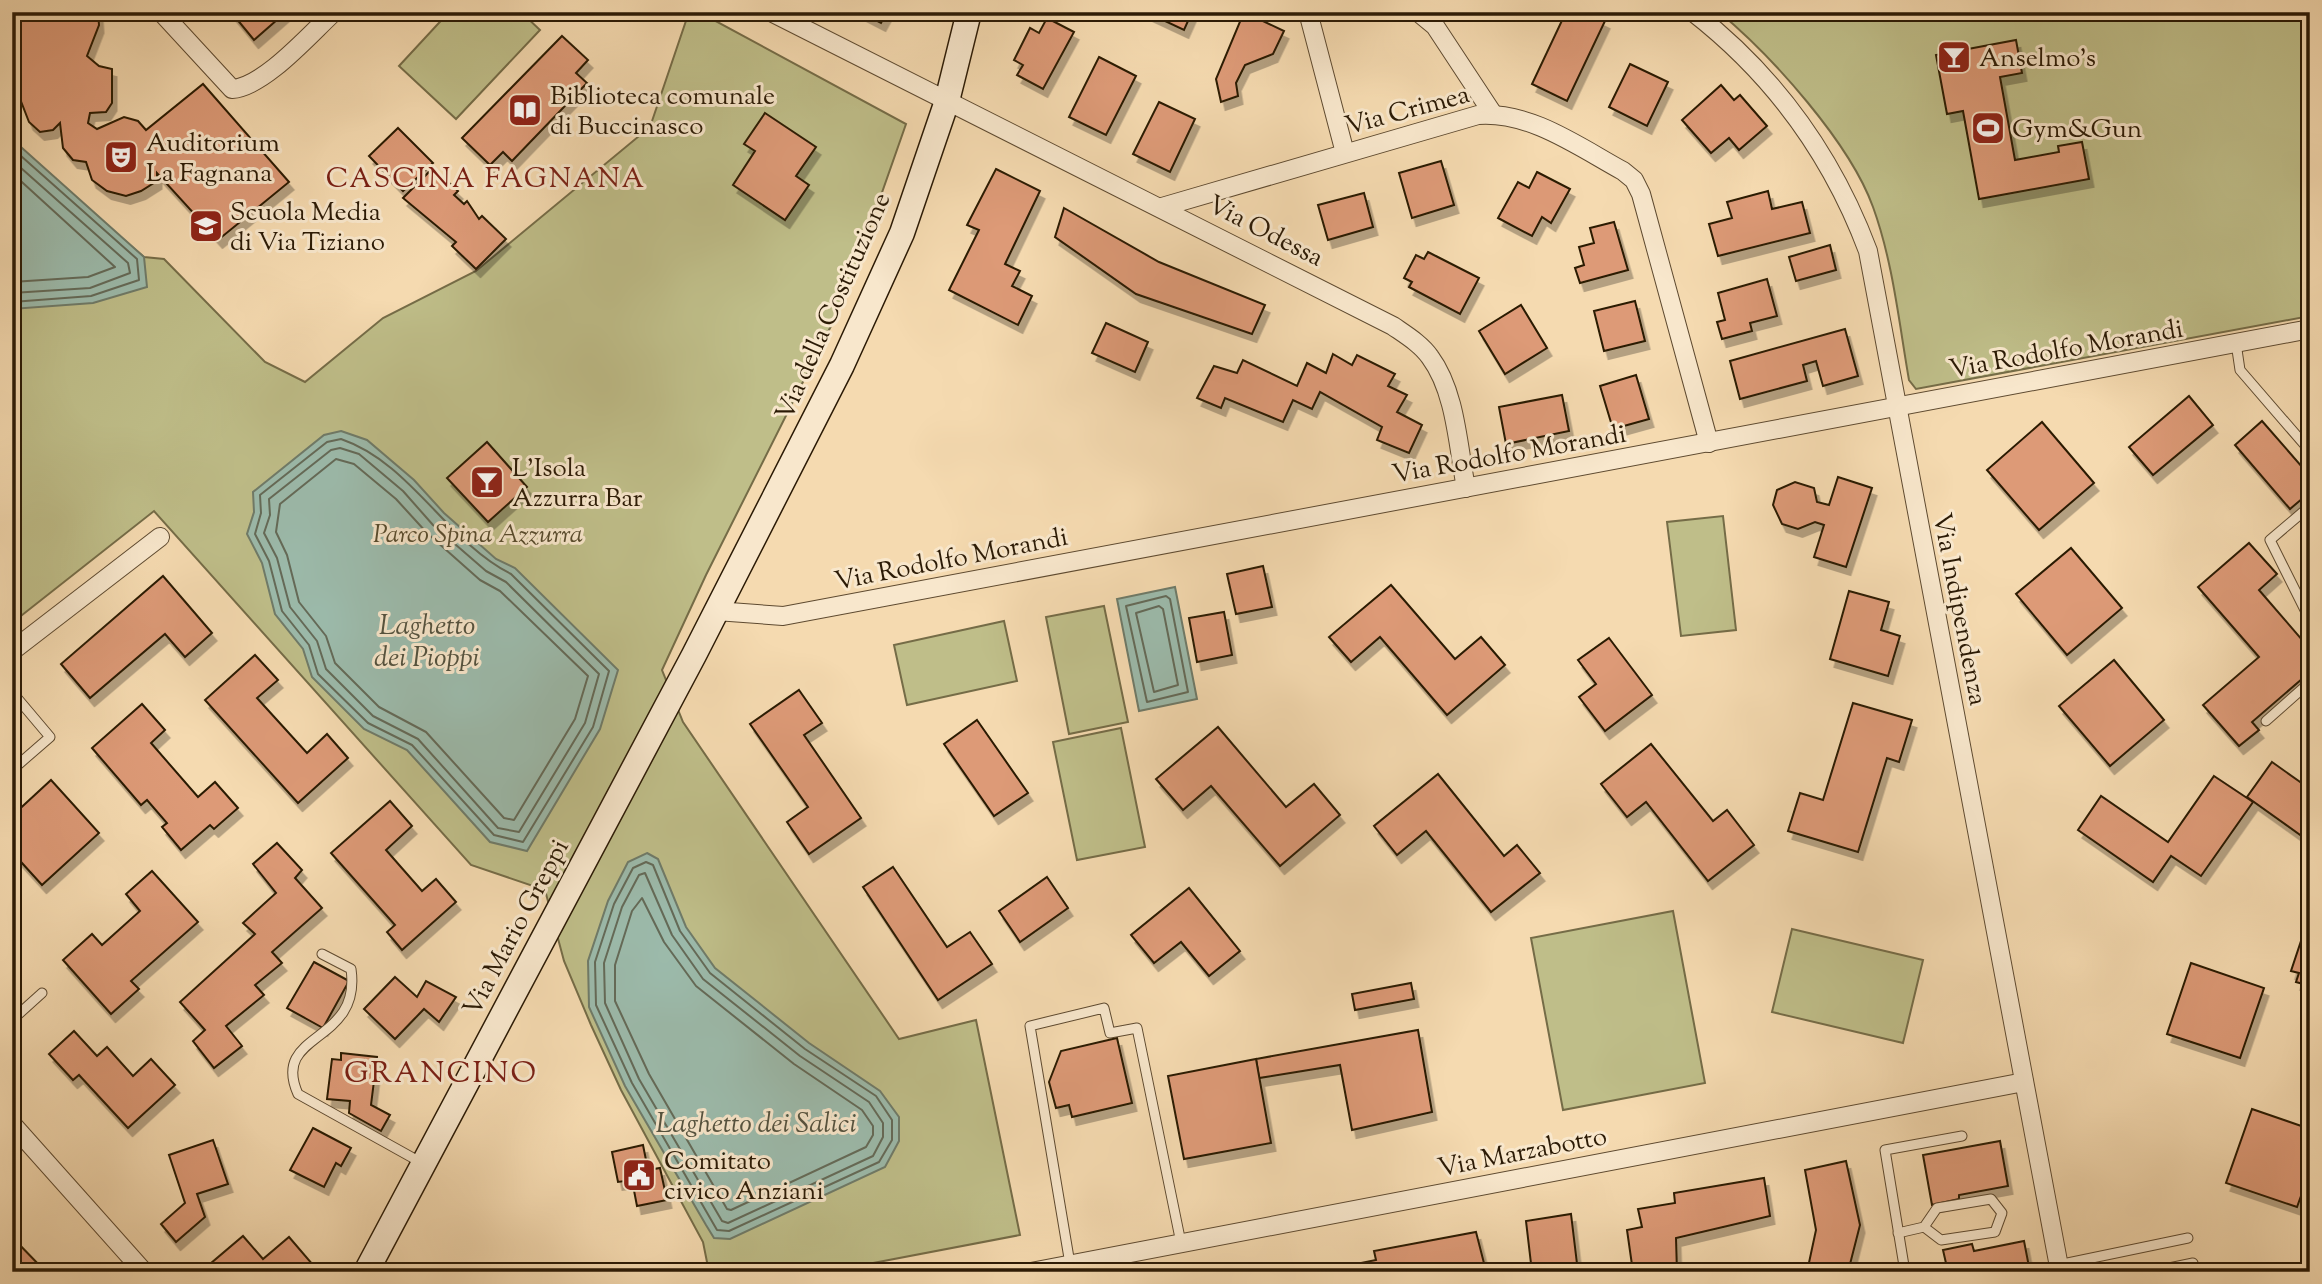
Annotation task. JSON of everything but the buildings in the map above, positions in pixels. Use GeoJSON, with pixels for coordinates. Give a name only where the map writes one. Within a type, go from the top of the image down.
{"type":"FeatureCollection","features":[{"type":"Feature","properties":{"kind":"main road","name":"Via della Costituzione"},"geometry":{"type":"LineString","coordinates":[[716,611],[883,278],[947,101],[969,12]]}},
{"type":"Feature","properties":{"kind":"main road","name":"Via Mario Greppi"},"geometry":{"type":"LineString","coordinates":[[366,1272],[716,611]]}},
{"type":"Feature","properties":{"kind":"street"},"geometry":{"type":"LineString","coordinates":[[161,12],[232,89],[246,88],[264,75],[334,12]]}},
{"type":"Feature","properties":{"kind":"street","name":"Via Odessa"},"geometry":{"type":"LineString","coordinates":[[771,12],[1368,312],[1412,339],[1429,356],[1440,373],[1448,394],[1466,488]]}},
{"type":"Feature","properties":{"kind":"street"},"geometry":{"type":"LineString","coordinates":[[1308,12],[1345,153]]}},
{"type":"Feature","properties":{"kind":"street"},"geometry":{"type":"LineString","coordinates":[[1418,12],[1435,26],[1493,114]]}},
{"type":"Feature","properties":{"kind":"street","name":"Via Indipendenza"},"geometry":{"type":"LineString","coordinates":[[1693,12],[1730,41],[1772,85],[1812,136],[1850,204],[1868,251],[2059,1268]]}},
{"type":"Feature","properties":{"kind":"street","name":"Via Crimea"},"geometry":{"type":"LineString","coordinates":[[1162,207],[1478,115],[1511,116],[1534,124],[1623,171],[1634,180],[1641,194],[1709,443]]}},
{"type":"Feature","properties":{"kind":"street","name":"Via Rodolfo Morandi"},"geometry":{"type":"LineString","coordinates":[[716,611],[783,616],[2310,329]]}},
{"type":"Feature","properties":{"kind":"street"},"geometry":{"type":"LineString","coordinates":[[12,651],[159,537]]}},
{"type":"Feature","properties":{"kind":"street","name":"Via Marzabotto"},"geometry":{"type":"LineString","coordinates":[[1031,1272],[2024,1082]]}},
{"type":"Feature","properties":{"kind":"street"},"geometry":{"type":"LineString","coordinates":[[12,1124],[144,1272]]}},
{"type":"Feature","properties":{"kind":"lane"},"geometry":{"type":"LineString","coordinates":[[2236,343],[2241,370],[2310,451]]}},
{"type":"Feature","properties":{"kind":"lane"},"geometry":{"type":"LineString","coordinates":[[2310,506],[2270,540],[2310,620]]}},
{"type":"Feature","properties":{"kind":"lane"},"geometry":{"type":"LineString","coordinates":[[2266,721],[2310,682]]}},
{"type":"Feature","properties":{"kind":"lane"},"geometry":{"type":"LineString","coordinates":[[12,692],[50,737],[12,770]]}},
{"type":"Feature","properties":{"kind":"lane"},"geometry":{"type":"LineString","coordinates":[[322,954],[351,969],[353,985],[343,1016],[334,1026],[304,1045],[293,1062],[292,1080],[298,1094],[424,1164]]}},
{"type":"Feature","properties":{"kind":"lane"},"geometry":{"type":"LineString","coordinates":[[12,1020],[42,993]]}},
{"type":"Feature","properties":{"kind":"lane"},"geometry":{"type":"LineString","coordinates":[[1070,1264],[1031,1027],[1104,1008],[1110,1032],[1137,1028],[1181,1243]]}},
{"type":"Feature","properties":{"kind":"lane"},"geometry":{"type":"LineString","coordinates":[[1905,1272],[1885,1150],[1962,1136]]}},
{"type":"Feature","properties":{"kind":"lane"},"geometry":{"type":"LineString","coordinates":[[1898,1233],[1924,1227],[1937,1208],[1991,1199],[2002,1213],[1995,1232],[1941,1240],[1924,1227]]}},
{"type":"Feature","properties":{"kind":"lane"},"geometry":{"type":"LineString","coordinates":[[2059,1268],[2188,1238]]}},
{"type":"Feature","properties":{"kind":"lane"},"geometry":{"type":"LineString","coordinates":[[2150,1272],[2193,1263]]}},
{"type":"Feature","properties":{"kind":"green space"},"geometry":{"type":"Polygon","coordinates":[[[449,12],[521,12],[540,30],[456,119],[399,66],[449,12]]]}},
{"type":"Feature","properties":{"kind":"green space","name":"Parco Spina Azzurra"},"geometry":{"type":"Polygon","coordinates":[[[689,12],[699,12],[906,124],[845,298],[706,575],[662,670],[683,722],[899,1039],[976,1020],[1020,1235],[826,1272],[709,1272],[703,1242],[621,1090],[591,1025],[564,961],[545,890],[471,865],[154,511],[12,623],[12,145],[144,257],[164,259],[265,362],[305,382],[383,318],[476,271],[650,127],[689,12]]]}},
{"type":"Feature","properties":{"kind":"green space"},"geometry":{"type":"Polygon","coordinates":[[[1719,12],[2310,12],[2310,316],[1916,389],[1909,380],[1886,249],[1862,182],[1847,156],[1807,102],[1762,52],[1719,12]]]}},
{"type":"Feature","properties":{"kind":"green space"},"geometry":{"type":"Polygon","coordinates":[[[1723,516],[1736,630],[1681,636],[1667,522],[1723,516]]]}},
{"type":"Feature","properties":{"kind":"green space"},"geometry":{"type":"Polygon","coordinates":[[[1104,606],[1128,722],[1069,734],[1046,617],[1104,606]]]}},
{"type":"Feature","properties":{"kind":"green space"},"geometry":{"type":"Polygon","coordinates":[[[1004,621],[1017,681],[907,705],[894,645],[1004,621]]]}},
{"type":"Feature","properties":{"kind":"green space"},"geometry":{"type":"Polygon","coordinates":[[[1121,728],[1145,847],[1077,860],[1053,742],[1121,728]]]}},
{"type":"Feature","properties":{"kind":"green space"},"geometry":{"type":"Polygon","coordinates":[[[1673,911],[1705,1083],[1563,1110],[1531,938],[1673,911]]]}},
{"type":"Feature","properties":{"kind":"green space"},"geometry":{"type":"Polygon","coordinates":[[[1792,929],[1923,960],[1903,1043],[1772,1012],[1792,929]]]}},
{"type":"Feature","properties":{"kind":"water"},"geometry":{"type":"Polygon","coordinates":[[[12,139],[144,257],[147,287],[93,303],[12,309],[12,139]]]}},
{"type":"Feature","properties":{"kind":"water","name":"Laghetto dei Pioppi"},"geometry":{"type":"Polygon","coordinates":[[[341,431],[367,440],[414,480],[444,513],[496,559],[515,568],[618,670],[600,729],[527,851],[490,842],[407,750],[364,729],[312,677],[303,649],[275,614],[262,563],[247,534],[254,512],[253,492],[324,435],[341,431]]]}},
{"type":"Feature","properties":{"kind":"water"},"geometry":{"type":"Polygon","coordinates":[[[1175,587],[1197,699],[1139,711],[1117,599],[1175,587]]]}},
{"type":"Feature","properties":{"kind":"water","name":"Laghetto dei Salici"},"geometry":{"type":"Polygon","coordinates":[[[647,853],[658,859],[686,927],[715,968],[809,1043],[880,1091],[899,1117],[899,1141],[885,1167],[730,1239],[714,1238],[706,1225],[625,1086],[589,1007],[588,961],[608,901],[628,862],[647,853]]]}},
{"type":"Feature","properties":{"kind":"place","name":"Anselmo's"},"geometry":{"type":"Point","coordinates":[1954,57]}},
{"type":"Feature","properties":{"kind":"place","name":"Biblioteca comunale di Buccinasco"},"geometry":{"type":"Point","coordinates":[525,110]}},
{"type":"Feature","properties":{"kind":"place","name":"Gym&Gun"},"geometry":{"type":"Point","coordinates":[1988,128]}},
{"type":"Feature","properties":{"kind":"place","name":"Auditorium La Fagnana"},"geometry":{"type":"Point","coordinates":[121,157]}},
{"type":"Feature","properties":{"kind":"place","name":"Scuola Media di Via Tiziano"},"geometry":{"type":"Point","coordinates":[206,226]}},
{"type":"Feature","properties":{"kind":"place","name":"L'Isola Azzurra Bar"},"geometry":{"type":"Point","coordinates":[487,482]}},
{"type":"Feature","properties":{"kind":"place","name":"Comitato civico Anziani"},"geometry":{"type":"Point","coordinates":[639,1175]}},
{"type":"Feature","properties":{"kind":"district","name":"CASCINA FAGNANA"},"geometry":{"type":"Point","coordinates":[486,177]}},
{"type":"Feature","properties":{"kind":"district","name":"GRANCINO"},"geometry":{"type":"Point","coordinates":[441,1072]}}]}
